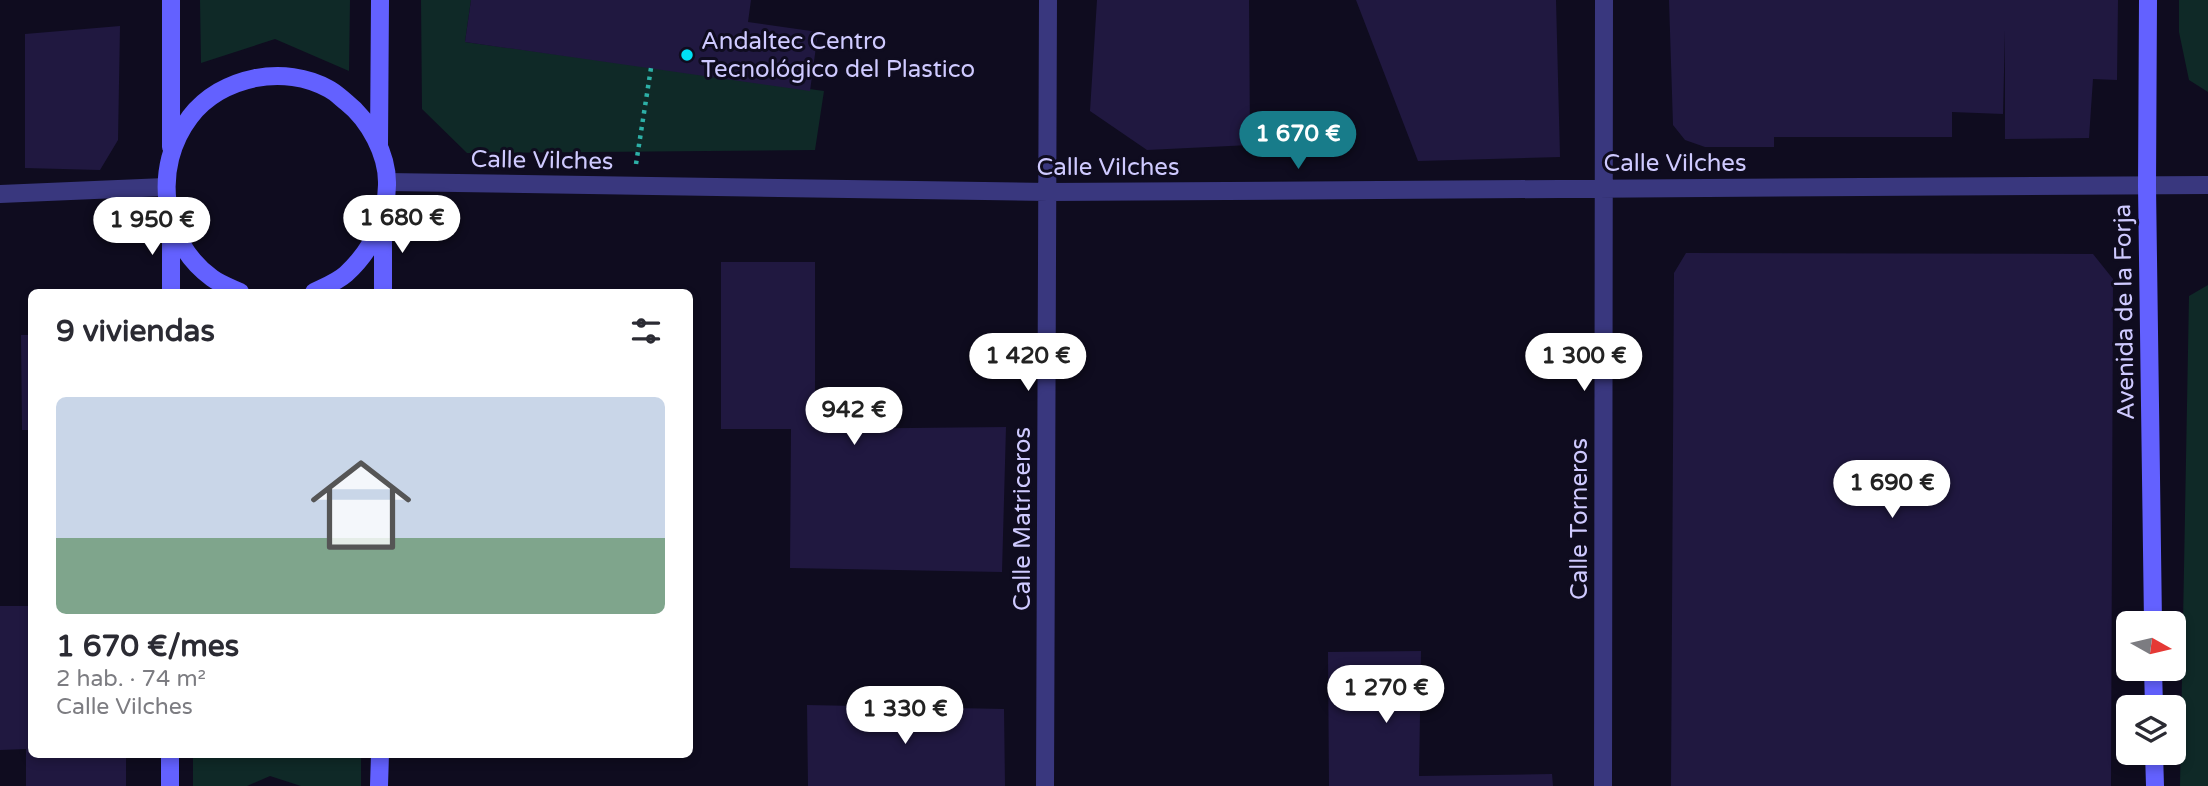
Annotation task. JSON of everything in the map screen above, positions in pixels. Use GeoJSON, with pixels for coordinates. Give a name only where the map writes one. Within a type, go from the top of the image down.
{"type":"FeatureCollection","features":[{"type":"Feature","properties":{"kind":"street"},"geometry":{"type":"LineString","coordinates":[[171,0],[172,150],[165,187],[171,223],[171,289]]}},
{"type":"Feature","properties":{"kind":"street"},"geometry":{"type":"LineString","coordinates":[[380,0],[379,145],[387,182],[383,217],[383,289]]}},
{"type":"Feature","properties":{"kind":"street","name":"Calle Matriceros"},"geometry":{"type":"LineString","coordinates":[[1045,786],[1048,0]]}},
{"type":"Feature","properties":{"kind":"street","name":"Calle Torneros"},"geometry":{"type":"LineString","coordinates":[[1603,786],[1604,0]]}},
{"type":"Feature","properties":{"kind":"street","name":"Avenida de la Forja"},"geometry":{"type":"LineString","coordinates":[[2148,0],[2147,186],[2152,611]]}},
{"type":"Feature","properties":{"kind":"street"},"geometry":{"type":"LineString","coordinates":[[172,150],[190,117],[219,91],[255,77],[293,76],[329,89],[359,112],[379,145]]}},
{"type":"Feature","properties":{"kind":"street","name":"Calle Vilches"},"geometry":{"type":"LineString","coordinates":[[387,182],[1048,192],[2208,186]]}},
{"type":"Feature","properties":{"kind":"street"},"geometry":{"type":"LineString","coordinates":[[0,194],[165,187]]}},
{"type":"Feature","properties":{"kind":"street"},"geometry":{"type":"LineString","coordinates":[[319,289],[345,275],[369,249],[383,217]]}},
{"type":"Feature","properties":{"kind":"street"},"geometry":{"type":"LineString","coordinates":[[171,223],[187,254],[212,278],[234,289]]}},
{"type":"Feature","properties":{"kind":"street"},"geometry":{"type":"LineString","coordinates":[[170,758],[170,786]]}},
{"type":"Feature","properties":{"kind":"street"},"geometry":{"type":"LineString","coordinates":[[379,786],[380,758]]}},
{"type":"Feature","properties":{"kind":"street"},"geometry":{"type":"LineString","coordinates":[[2154,765],[2155,786]]}},
{"type":"Feature","properties":{"kind":"path"},"geometry":{"type":"LineString","coordinates":[[633,186],[651,68]]}},
{"type":"Feature","properties":{"kind":"green space"},"geometry":{"type":"Polygon","coordinates":[[[200,0],[350,0],[349,71],[275,39],[201,63],[200,0]]]}},
{"type":"Feature","properties":{"kind":"green space"},"geometry":{"type":"Polygon","coordinates":[[[421,0],[471,0],[465,42],[824,91],[815,150],[467,153],[422,109],[421,0]]]}},
{"type":"Feature","properties":{"kind":"green space"},"geometry":{"type":"Polygon","coordinates":[[[2179,0],[2208,0],[2208,92],[2189,80],[2179,32],[2179,0]]]}},
{"type":"Feature","properties":{"kind":"green space"},"geometry":{"type":"Polygon","coordinates":[[[2208,285],[2208,786],[2180,786],[2180,765],[2186,765],[2186,695],[2182,695],[2182,681],[2186,681],[2186,611],[2183,611],[2189,296],[2208,285]]]}},
{"type":"Feature","properties":{"kind":"green space"},"geometry":{"type":"Polygon","coordinates":[[[193,758],[361,758],[361,786],[301,786],[270,776],[247,786],[193,786],[193,758]]]}},
{"type":"Feature","properties":{"kind":"building","name":"Andaltec Centro Tecnológico del Plastico"},"geometry":{"type":"Polygon","coordinates":[[[471,0],[751,0],[748,22],[818,32],[810,91],[465,42],[471,0]]]}},
{"type":"Feature","properties":{"kind":"building"},"geometry":{"type":"Polygon","coordinates":[[[1097,0],[1249,0],[1250,145],[1147,150],[1090,111],[1097,0]]]}},
{"type":"Feature","properties":{"kind":"building"},"geometry":{"type":"Polygon","coordinates":[[[1356,0],[1556,0],[1560,157],[1418,161],[1356,0]]]}},
{"type":"Feature","properties":{"kind":"building"},"geometry":{"type":"Polygon","coordinates":[[[1669,0],[2118,0],[2117,80],[2093,79],[2089,138],[2005,139],[2005,30],[2003,114],[1952,112],[1952,137],[1774,137],[1774,147],[1705,147],[1685,140],[1673,125],[1669,0]]]}},
{"type":"Feature","properties":{"kind":"building"},"geometry":{"type":"Polygon","coordinates":[[[120,26],[118,140],[100,170],[25,168],[25,34],[120,26]]]}},
{"type":"Feature","properties":{"kind":"building"},"geometry":{"type":"Polygon","coordinates":[[[1686,253],[2093,254],[2113,279],[2111,786],[1671,786],[1674,273],[1686,253]]]}},
{"type":"Feature","properties":{"kind":"building"},"geometry":{"type":"Polygon","coordinates":[[[721,262],[815,262],[815,429],[1006,427],[1002,572],[790,568],[791,429],[721,429],[721,262]]]}},
{"type":"Feature","properties":{"kind":"building"},"geometry":{"type":"Polygon","coordinates":[[[21,335],[28,335],[28,430],[22,430],[21,335]]]}},
{"type":"Feature","properties":{"kind":"building"},"geometry":{"type":"Polygon","coordinates":[[[0,606],[28,606],[28,758],[126,758],[126,786],[26,786],[26,749],[0,750],[0,606]]]}},
{"type":"Feature","properties":{"kind":"building"},"geometry":{"type":"Polygon","coordinates":[[[1421,651],[1419,776],[1552,774],[1553,786],[1329,786],[1328,652],[1421,651]]]}},
{"type":"Feature","properties":{"kind":"building"},"geometry":{"type":"Polygon","coordinates":[[[807,705],[1004,709],[1005,786],[808,786],[807,705]]]}},
{"type":"Feature","properties":{"kind":"place","name":"Andaltec Centro Tecnológico del Plastico"},"geometry":{"type":"Point","coordinates":[687,55]}}]}
